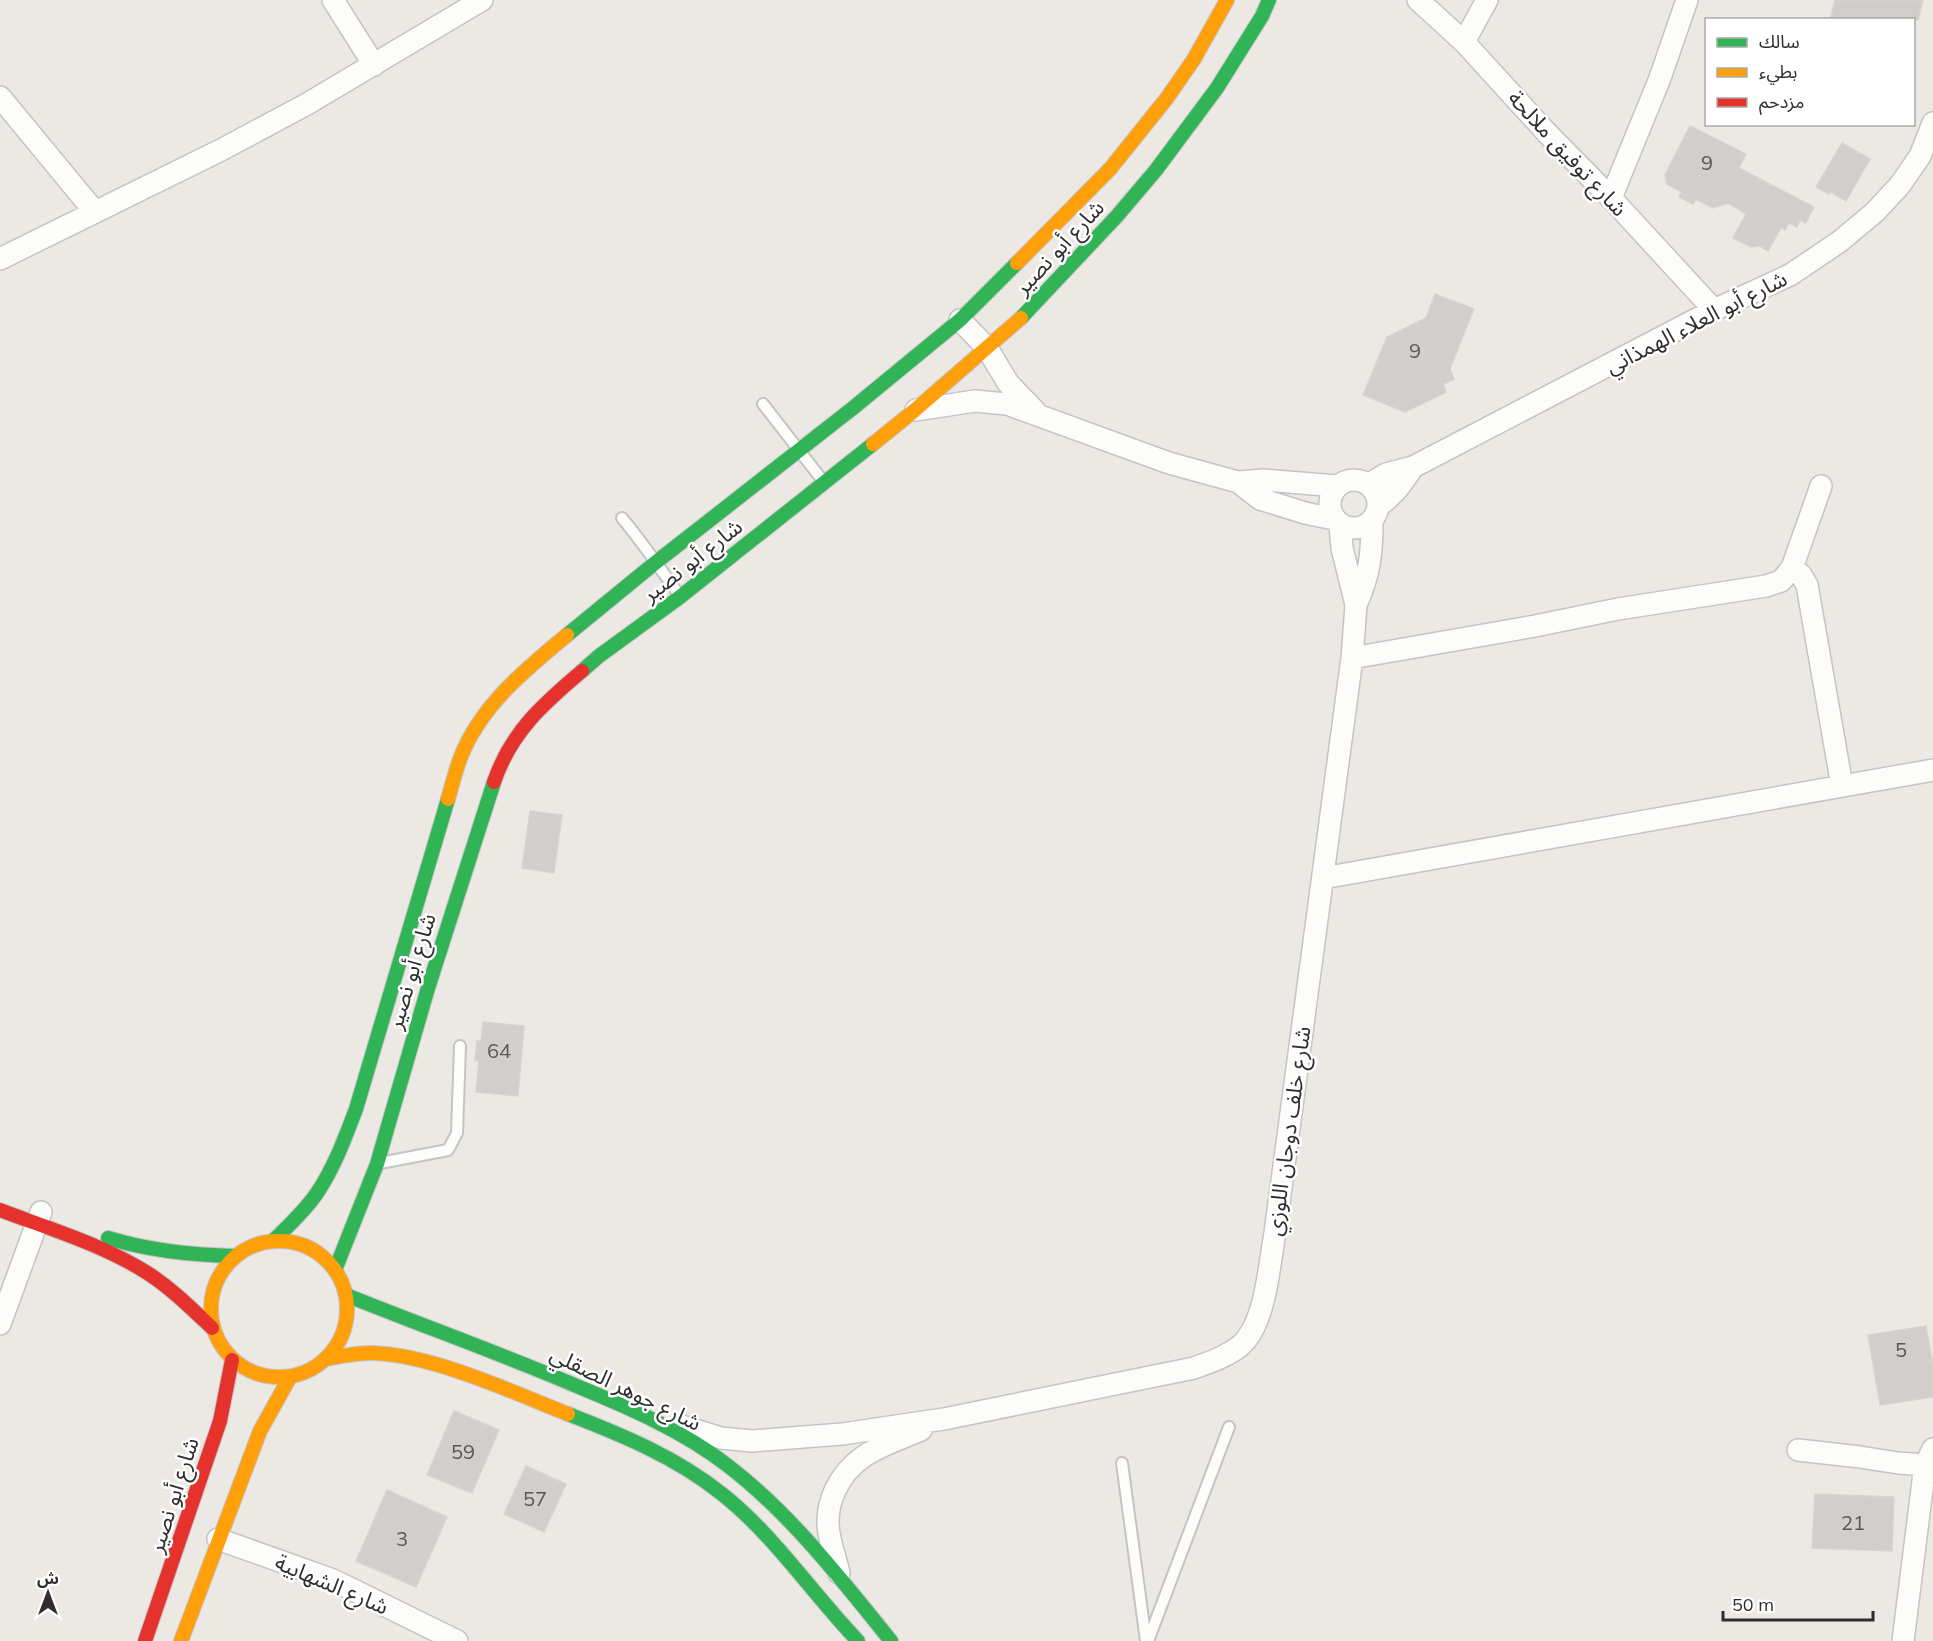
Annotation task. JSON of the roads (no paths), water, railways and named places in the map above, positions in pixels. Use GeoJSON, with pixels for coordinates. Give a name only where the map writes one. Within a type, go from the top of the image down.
{"type":"FeatureCollection","features":[{"type":"Feature","properties":{"kind":"main road","name":"شارع أبو نصير"},"geometry":{"type":"LineString","coordinates":[[273,1241],[300,1214],[316,1193],[342,1146],[357,1109],[396,981],[460,758],[476,726],[497,698],[521,673],[655,563],[800,450],[960,320],[1110,169],[1167,98],[1194,59],[1227,0]]}},
{"type":"Feature","properties":{"kind":"main road","name":"شارع أبو نصير"},"geometry":{"type":"LineString","coordinates":[[335,1270],[377,1164],[428,988],[497,772],[512,742],[526,722],[553,695],[599,656],[680,597],[915,410],[1033,305],[1117,216],[1156,170],[1217,88],[1262,16],[1269,0]]}},
{"type":"Feature","properties":{"kind":"main road"},"geometry":{"type":"LineString","coordinates":[[0,1197],[142,1270],[181,1299],[212,1328]]}},
{"type":"Feature","properties":{"kind":"main road"},"geometry":{"type":"LineString","coordinates":[[0,1210],[39,1218],[133,1247],[180,1254],[235,1256]]}},
{"type":"Feature","properties":{"kind":"main road"},"geometry":{"type":"LineString","coordinates":[[273,1241],[291,1242],[308,1247],[323,1257],[335,1270],[346,1295],[347,1318],[340,1341],[326,1359],[309,1371],[290,1377],[269,1377],[249,1372],[232,1360],[218,1342],[212,1328],[210,1296],[219,1274],[235,1256],[253,1245],[273,1241]]}},
{"type":"Feature","properties":{"kind":"main road","name":"شارع جوهر الصقلي"},"geometry":{"type":"LineString","coordinates":[[346,1295],[526,1363],[638,1413],[705,1450],[741,1476],[791,1522],[891,1641]]}},
{"type":"Feature","properties":{"kind":"main road","name":"شارع جوهر الصقلي"},"geometry":{"type":"LineString","coordinates":[[326,1359],[359,1353],[388,1354],[414,1360],[468,1376],[534,1401],[629,1439],[662,1455],[713,1488],[746,1515],[858,1641]]}},
{"type":"Feature","properties":{"kind":"main road","name":"شارع أبو نصير"},"geometry":{"type":"LineString","coordinates":[[144,1641],[220,1421],[232,1360]]}},
{"type":"Feature","properties":{"kind":"main road"},"geometry":{"type":"LineString","coordinates":[[182,1641],[260,1431],[290,1377]]}},
{"type":"Feature","properties":{"kind":"street"},"geometry":{"type":"LineString","coordinates":[[333,0],[374,65]]}},
{"type":"Feature","properties":{"kind":"street"},"geometry":{"type":"LineString","coordinates":[[0,259],[288,114],[482,0]]}},
{"type":"Feature","properties":{"kind":"street","name":"شارع توفيق ملالحة"},"geometry":{"type":"LineString","coordinates":[[1418,0],[1464,42],[1714,310]]}},
{"type":"Feature","properties":{"kind":"street"},"geometry":{"type":"LineString","coordinates":[[1464,42],[1487,0]]}},
{"type":"Feature","properties":{"kind":"street"},"geometry":{"type":"LineString","coordinates":[[1611,198],[1660,78],[1687,0]]}},
{"type":"Feature","properties":{"kind":"street"},"geometry":{"type":"LineString","coordinates":[[0,97],[95,212]]}},
{"type":"Feature","properties":{"kind":"street","name":"شارع أبو العلاء الهمذاني"},"geometry":{"type":"LineString","coordinates":[[1369,484],[1386,474],[1413,467],[1714,310],[1790,275],[1839,242],[1875,212],[1913,168],[1933,123]]}},
{"type":"Feature","properties":{"kind":"street"},"geometry":{"type":"LineString","coordinates":[[960,320],[987,348],[1008,382],[1037,414]]}},
{"type":"Feature","properties":{"kind":"street"},"geometry":{"type":"LineString","coordinates":[[915,410],[986,401],[1007,404],[1169,463],[1238,482],[1263,480],[1337,486],[1353,479],[1369,484],[1378,498],[1375,513],[1365,526],[1349,528],[1337,522],[1260,499],[1238,482]]}},
{"type":"Feature","properties":{"kind":"street","name":"شارع أبو العلاء الهمذاني"},"geometry":{"type":"LineString","coordinates":[[1375,513],[1399,489],[1413,467]]}},
{"type":"Feature","properties":{"kind":"street"},"geometry":{"type":"LineString","coordinates":[[1337,486],[1329,501],[1330,511],[1337,522]]}},
{"type":"Feature","properties":{"kind":"street"},"geometry":{"type":"LineString","coordinates":[[1352,658],[1618,609],[1766,586],[1781,581],[1792,568],[1821,486]]}},
{"type":"Feature","properties":{"kind":"street","name":"شارع خلف دوجان اللوزي"},"geometry":{"type":"LineString","coordinates":[[1356,605],[1366,582],[1370,565],[1375,513]]}},
{"type":"Feature","properties":{"kind":"street","name":"شارع خلف دوجان اللوزي"},"geometry":{"type":"LineString","coordinates":[[638,1413],[721,1438],[752,1441],[842,1434],[944,1419],[1194,1368],[1222,1358],[1241,1345],[1254,1328],[1275,1233],[1352,658],[1356,605],[1337,522]]}},
{"type":"Feature","properties":{"kind":"street"},"geometry":{"type":"LineString","coordinates":[[1792,568],[1801,575],[1807,585],[1842,786]]}},
{"type":"Feature","properties":{"kind":"street"},"geometry":{"type":"LineString","coordinates":[[1323,878],[1933,770]]}},
{"type":"Feature","properties":{"kind":"street"},"geometry":{"type":"LineString","coordinates":[[0,1323],[39,1218]]}},
{"type":"Feature","properties":{"kind":"street","name":"شارع خلف دوجان اللوزي"},"geometry":{"type":"LineString","coordinates":[[840,1578],[829,1531],[830,1501],[839,1482],[851,1467],[865,1456],[944,1419]]}},
{"type":"Feature","properties":{"kind":"street"},"geometry":{"type":"LineString","coordinates":[[1798,1450],[1898,1463],[1929,1457],[1903,1641]]}},
{"type":"Feature","properties":{"kind":"street","name":"شارع الشهابية"},"geometry":{"type":"LineString","coordinates":[[218,1539],[333,1580],[447,1639]]}},
{"type":"Feature","properties":{"kind":"lane"},"geometry":{"type":"LineString","coordinates":[[763,404],[824,483]]}},
{"type":"Feature","properties":{"kind":"lane"},"geometry":{"type":"LineString","coordinates":[[622,518],[646,546],[655,563],[680,597]]}},
{"type":"Feature","properties":{"kind":"lane"},"geometry":{"type":"LineString","coordinates":[[377,1164],[448,1150],[457,1133],[460,1046]]}},
{"type":"Feature","properties":{"kind":"lane"},"geometry":{"type":"LineString","coordinates":[[1147,1641],[1229,1427]]}},
{"type":"Feature","properties":{"kind":"lane"},"geometry":{"type":"LineString","coordinates":[[1122,1463],[1147,1641]]}}]}
